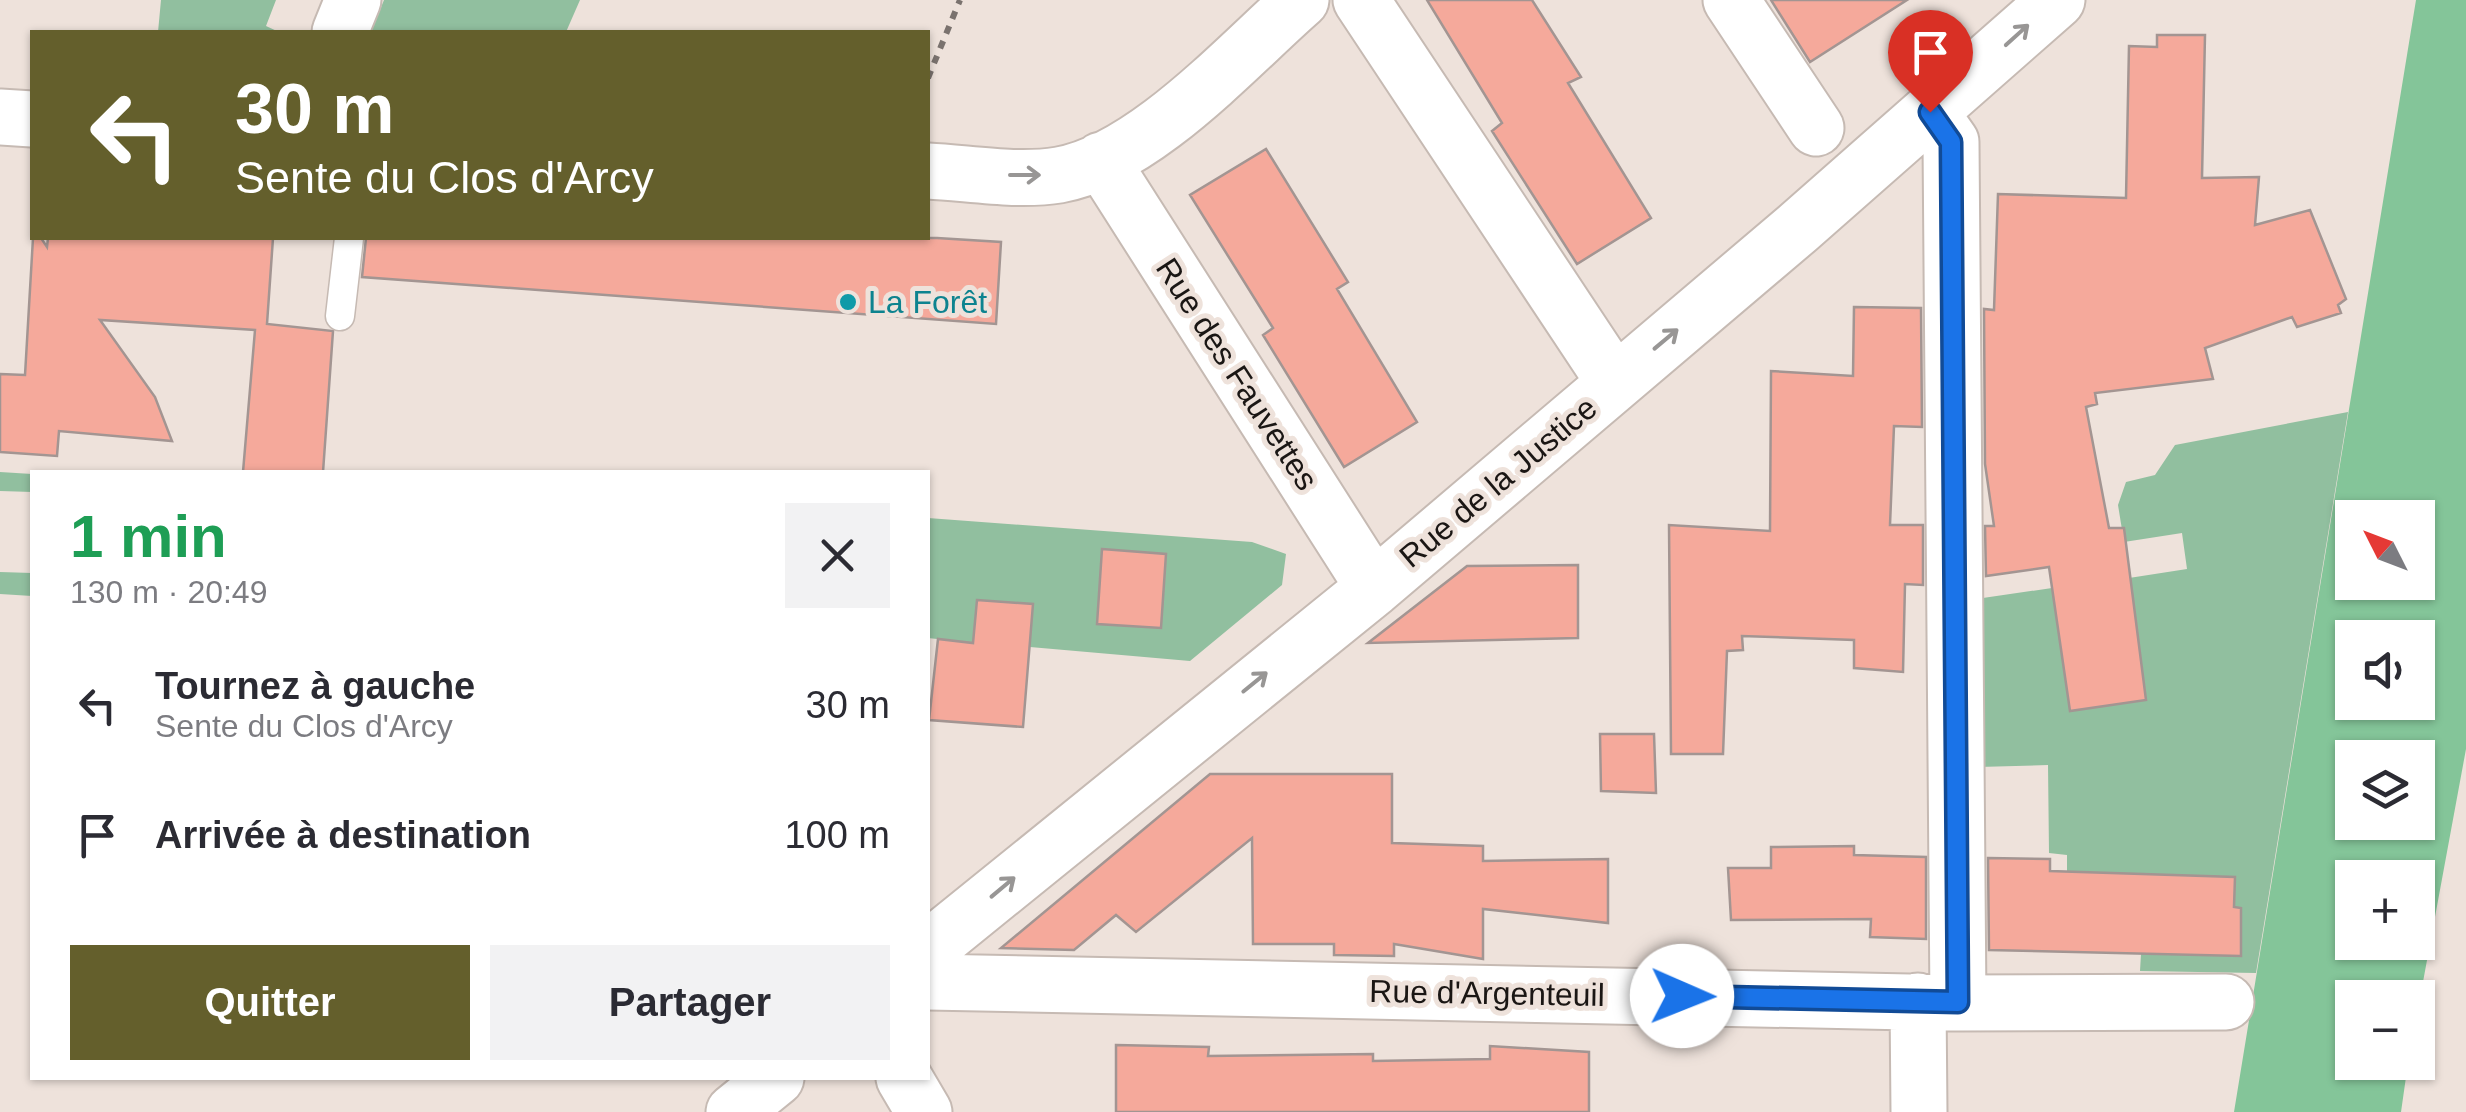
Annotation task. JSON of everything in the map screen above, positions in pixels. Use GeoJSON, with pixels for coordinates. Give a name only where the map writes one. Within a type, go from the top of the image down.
{"type":"FeatureCollection","features":[{"type":"Feature","properties":{"kind":"street"},"geometry":{"type":"LineString","coordinates":[[341,30],[353,0]]}},
{"type":"Feature","properties":{"kind":"street"},"geometry":{"type":"LineString","coordinates":[[930,171],[1060,175],[1100,160],[1151,131],[1301,0]]}},
{"type":"Feature","properties":{"kind":"street"},"geometry":{"type":"LineString","coordinates":[[1362,0],[1615,383]]}},
{"type":"Feature","properties":{"kind":"street"},"geometry":{"type":"LineString","coordinates":[[1731,0],[1816,128]]}},
{"type":"Feature","properties":{"kind":"street","name":"Rue de la Justice"},"geometry":{"type":"LineString","coordinates":[[930,947],[1374,588],[2056,0]]}},
{"type":"Feature","properties":{"kind":"street"},"geometry":{"type":"LineString","coordinates":[[1918,1112],[1938,1002],[1951,142],[1930,112]]}},
{"type":"Feature","properties":{"kind":"street"},"geometry":{"type":"LineString","coordinates":[[0,117],[30,119]]}},
{"type":"Feature","properties":{"kind":"street","name":"Rue des Fauvettes"},"geometry":{"type":"LineString","coordinates":[[1100,160],[1374,588]]}},
{"type":"Feature","properties":{"kind":"street","name":"Rue d'Argenteuil"},"geometry":{"type":"LineString","coordinates":[[930,982],[1938,1002],[2226,1002]]}},
{"type":"Feature","properties":{"kind":"street"},"geometry":{"type":"LineString","coordinates":[[734,1112],[774,1080]]}},
{"type":"Feature","properties":{"kind":"street"},"geometry":{"type":"LineString","coordinates":[[905,1080],[924,1112]]}},
{"type":"Feature","properties":{"kind":"lane"},"geometry":{"type":"LineString","coordinates":[[340,316],[349,240]]}},
{"type":"Feature","properties":{"kind":"path"},"geometry":{"type":"LineString","coordinates":[[930,73],[960,0]]}},
{"type":"Feature","properties":{"kind":"green space"},"geometry":{"type":"Polygon","coordinates":[[[161,0],[276,0],[266,26],[275,30],[158,30],[161,0]]]}},
{"type":"Feature","properties":{"kind":"green space"},"geometry":{"type":"Polygon","coordinates":[[[384,0],[580,0],[567,30],[372,30],[384,0]]]}},
{"type":"Feature","properties":{"kind":"green space"},"geometry":{"type":"Polygon","coordinates":[[[2416,0],[2466,0],[2466,749],[2435,917],[2435,860],[2335,860],[2335,960],[2427,960],[2423,980],[2335,980],[2335,1080],[2406,1080],[2401,1112],[2234,1112],[2416,0]]]}},
{"type":"Feature","properties":{"kind":"green space"},"geometry":{"type":"Polygon","coordinates":[[[2348,412],[2256,973],[2140,971],[2141,954],[2240,956],[2241,909],[2234,907],[2235,877],[2067,872],[2067,855],[2049,853],[2048,765],[1978,767],[1976,599],[2052,588],[2070,711],[2146,700],[2129,578],[2187,569],[2182,533],[2124,542],[2118,505],[2126,482],[2155,475],[2175,445],[2348,412]]]}},
{"type":"Feature","properties":{"kind":"green space"},"geometry":{"type":"Polygon","coordinates":[[[0,472],[30,474],[30,492],[0,491],[0,472]]]}},
{"type":"Feature","properties":{"kind":"green space"},"geometry":{"type":"Polygon","coordinates":[[[930,518],[1252,542],[1286,554],[1282,585],[1190,661],[1030,647],[1033,605],[973,643],[930,638],[930,518]],[[1102,549],[1097,624],[1166,555],[1102,549]]]}},
{"type":"Feature","properties":{"kind":"green space"},"geometry":{"type":"Polygon","coordinates":[[[0,572],[30,573],[30,596],[0,594],[0,572]]]}},
{"type":"Feature","properties":{"kind":"building"},"geometry":{"type":"Polygon","coordinates":[[[1427,0],[1532,0],[1581,77],[1568,83],[1651,218],[1577,264],[1492,131],[1502,123],[1427,0]]]}},
{"type":"Feature","properties":{"kind":"building"},"geometry":{"type":"Polygon","coordinates":[[[1771,0],[1907,0],[1810,62],[1771,0]]]}},
{"type":"Feature","properties":{"kind":"building"},"geometry":{"type":"Polygon","coordinates":[[[2157,35],[2205,35],[2202,178],[2259,177],[2255,225],[2310,210],[2346,299],[2338,305],[2341,313],[2297,327],[2292,317],[2205,348],[2213,379],[2095,393],[2097,404],[2086,407],[2109,528],[2124,528],[2146,700],[2070,711],[2049,567],[1986,576],[1985,526],[1994,526],[1985,464],[1984,309],[1994,310],[1998,194],[2126,198],[2129,46],[2157,47],[2157,35]]]}},
{"type":"Feature","properties":{"kind":"building"},"geometry":{"type":"Polygon","coordinates":[[[1266,149],[1348,282],[1337,289],[1417,422],[1344,467],[1263,335],[1273,328],[1190,195],[1266,149]]]}},
{"type":"Feature","properties":{"kind":"building","name":"La Forêt"},"geometry":{"type":"Polygon","coordinates":[[[937,238],[1001,242],[996,324],[362,277],[366,240],[937,238]]]}},
{"type":"Feature","properties":{"kind":"building"},"geometry":{"type":"Polygon","coordinates":[[[33,240],[42,240],[47,247],[48,240],[273,240],[267,324],[333,331],[323,470],[243,470],[255,330],[100,320],[155,397],[172,441],[59,431],[57,456],[0,452],[0,374],[25,375],[33,240]]]}},
{"type":"Feature","properties":{"kind":"building"},"geometry":{"type":"Polygon","coordinates":[[[1854,307],[1921,308],[1922,427],[1894,426],[1890,525],[1923,525],[1923,585],[1905,584],[1903,672],[1854,668],[1854,640],[1742,636],[1743,650],[1727,651],[1723,754],[1671,754],[1669,525],[1770,531],[1771,371],[1853,376],[1854,307]]]}},
{"type":"Feature","properties":{"kind":"building"},"geometry":{"type":"Polygon","coordinates":[[[1102,549],[1166,554],[1161,628],[1097,624],[1102,549]]]}},
{"type":"Feature","properties":{"kind":"building"},"geometry":{"type":"Polygon","coordinates":[[[1578,565],[1578,638],[1368,643],[1467,566],[1578,565]]]}},
{"type":"Feature","properties":{"kind":"building"},"geometry":{"type":"Polygon","coordinates":[[[977,600],[1033,604],[1023,727],[930,720],[938,639],[973,643],[977,600]]]}},
{"type":"Feature","properties":{"kind":"building"},"geometry":{"type":"Polygon","coordinates":[[[1600,734],[1654,734],[1656,793],[1601,791],[1600,734]]]}},
{"type":"Feature","properties":{"kind":"building"},"geometry":{"type":"Polygon","coordinates":[[[1210,774],[1392,774],[1392,843],[1483,846],[1483,861],[1608,859],[1608,923],[1483,909],[1483,959],[1394,944],[1394,956],[1334,955],[1334,944],[1253,944],[1252,838],[1136,932],[1116,915],[1074,950],[1001,948],[1210,774]]]}},
{"type":"Feature","properties":{"kind":"building"},"geometry":{"type":"Polygon","coordinates":[[[1854,846],[1854,855],[1926,857],[1926,939],[1870,937],[1871,919],[1731,920],[1728,868],[1771,868],[1771,847],[1854,846]]]}},
{"type":"Feature","properties":{"kind":"building"},"geometry":{"type":"Polygon","coordinates":[[[1988,858],[2050,859],[2050,871],[2235,877],[2234,907],[2241,908],[2241,956],[1989,950],[1988,858]]]}},
{"type":"Feature","properties":{"kind":"building"},"geometry":{"type":"Polygon","coordinates":[[[1116,1045],[1209,1047],[1208,1056],[1373,1054],[1373,1061],[1490,1059],[1490,1046],[1589,1052],[1589,1112],[1116,1112],[1116,1045]]]}},
{"type":"Feature","properties":{"kind":"place","name":"La Forêt"},"geometry":{"type":"Point","coordinates":[848,302]}},
{"type":"Feature","properties":{"kind":"route"},"geometry":{"type":"LineString","coordinates":[[1682,996],[1958,1002],[1951,142],[1930,112]]}}]}
